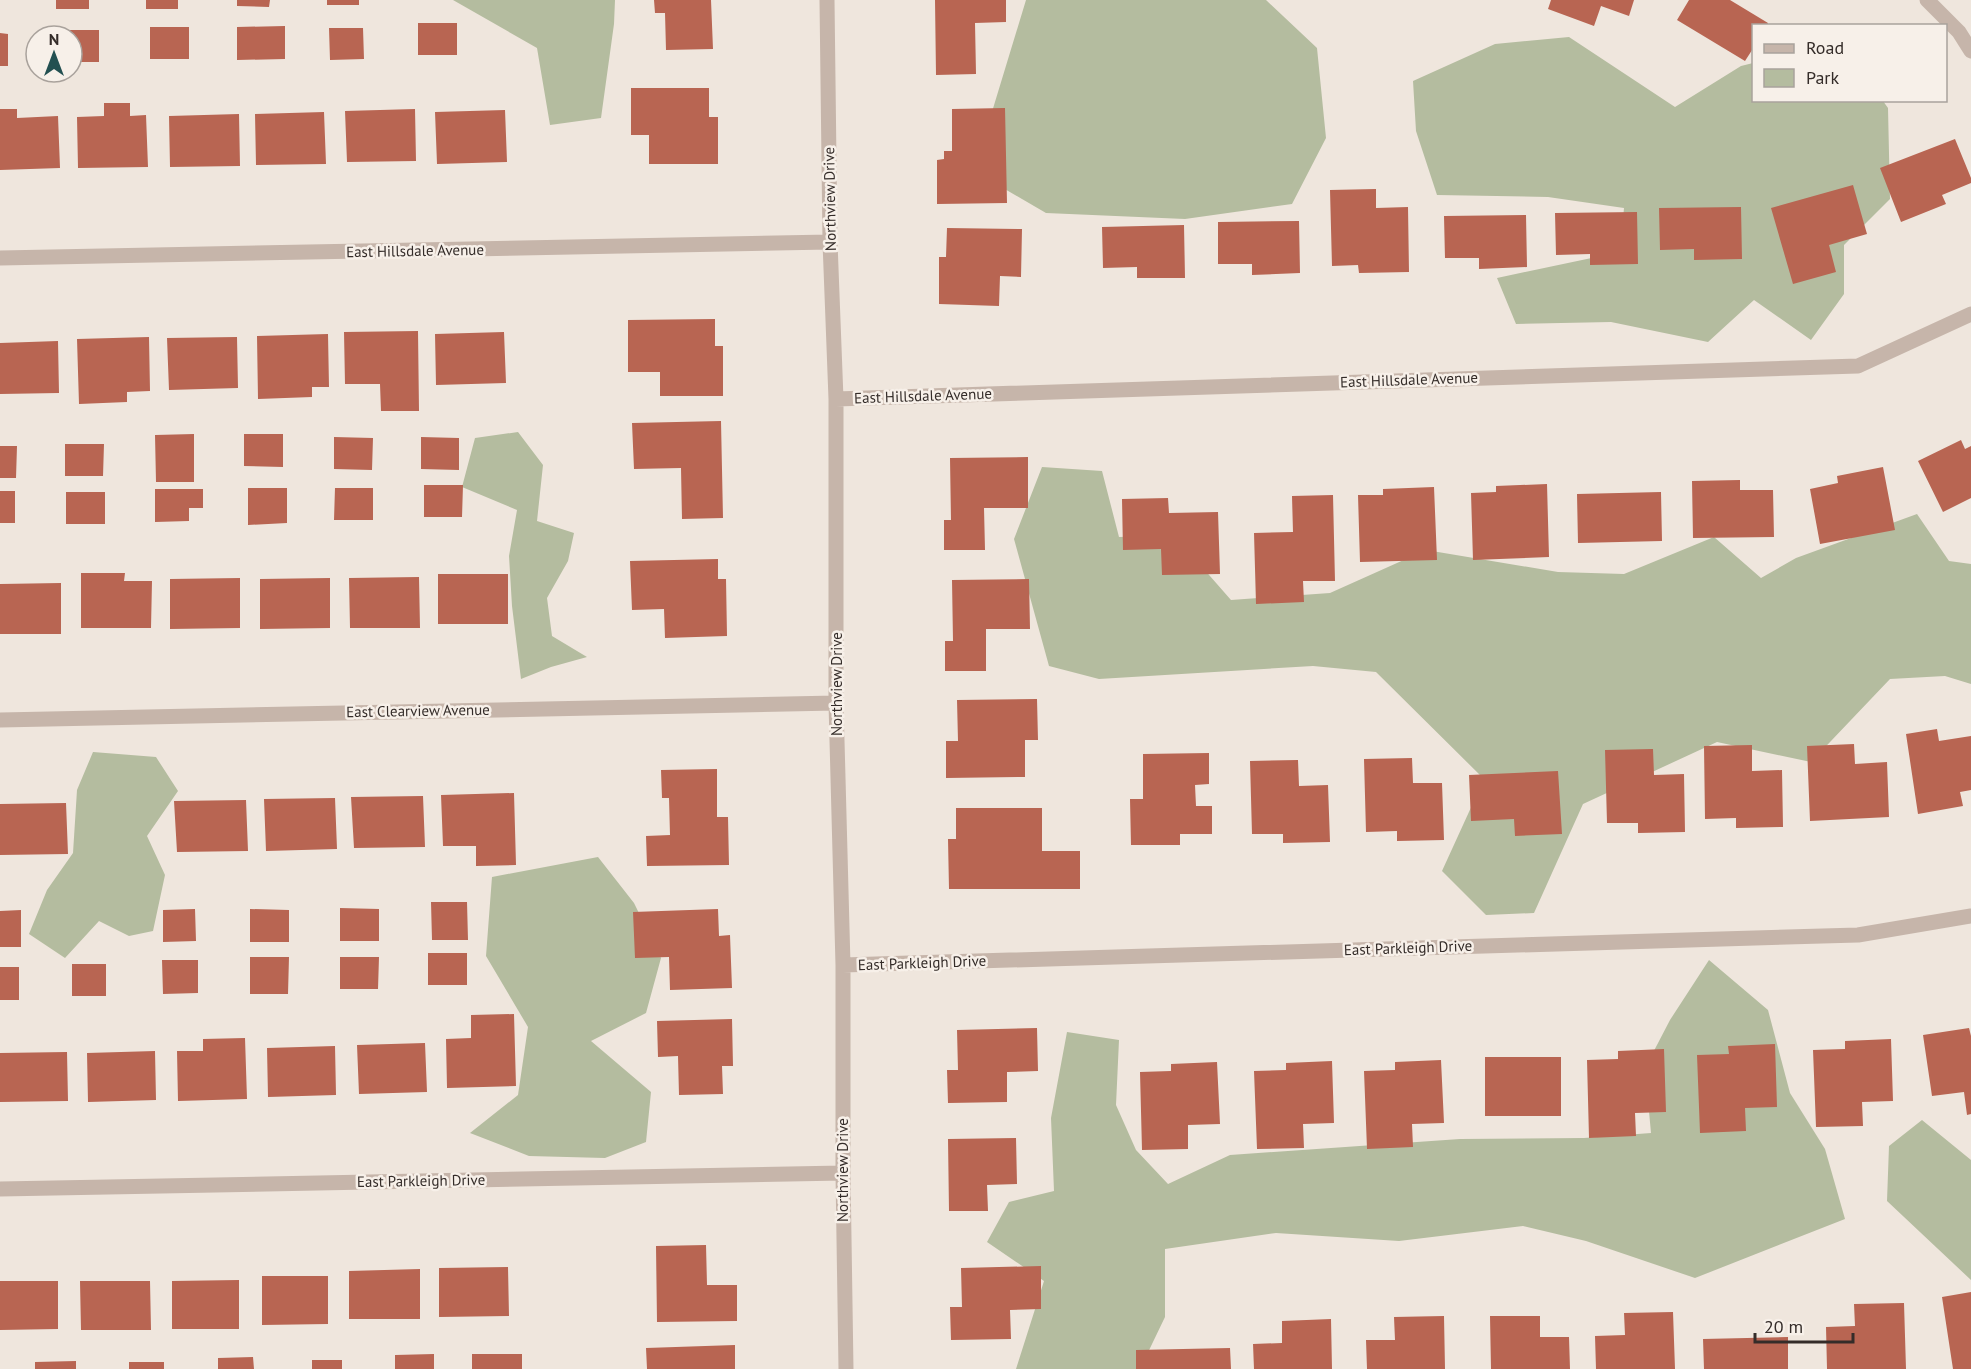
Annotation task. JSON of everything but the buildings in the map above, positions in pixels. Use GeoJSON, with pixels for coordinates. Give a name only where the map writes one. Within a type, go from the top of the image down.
{"type":"FeatureCollection","features":[{"type":"Feature","properties":{"kind":"street","name":"Northview Drive"},"geometry":{"type":"LineString","coordinates":[[827,0],[830,242],[836,399],[836,703],[843,965],[846,1369]]}},
{"type":"Feature","properties":{"kind":"street"},"geometry":{"type":"LineString","coordinates":[[1927,0],[1959,32],[1971,51]]}},
{"type":"Feature","properties":{"kind":"street","name":"East Hillsdale Avenue"},"geometry":{"type":"LineString","coordinates":[[0,258],[830,242]]}},
{"type":"Feature","properties":{"kind":"street","name":"East Hillsdale Avenue"},"geometry":{"type":"LineString","coordinates":[[836,399],[1858,366],[1971,314]]}},
{"type":"Feature","properties":{"kind":"street","name":"East Clearview Avenue"},"geometry":{"type":"LineString","coordinates":[[0,720],[836,703]]}},
{"type":"Feature","properties":{"kind":"street","name":"East Parkleigh Drive"},"geometry":{"type":"LineString","coordinates":[[843,965],[1858,935],[1971,916]]}},
{"type":"Feature","properties":{"kind":"street","name":"East Parkleigh Drive"},"geometry":{"type":"LineString","coordinates":[[0,1189],[843,1173]]}},
{"type":"Feature","properties":{"kind":"green space"},"geometry":{"type":"Polygon","coordinates":[[[453,0],[615,0],[614,24],[601,118],[550,125],[537,48],[453,0]]]}},
{"type":"Feature","properties":{"kind":"green space"},"geometry":{"type":"Polygon","coordinates":[[[1026,0],[1266,0],[1317,48],[1326,138],[1292,204],[1185,219],[1046,213],[974,171],[1026,0]]]}},
{"type":"Feature","properties":{"kind":"green space"},"geometry":{"type":"Polygon","coordinates":[[[1569,37],[1675,107],[1741,66],[1752,63],[1752,102],[1884,102],[1888,108],[1890,199],[1844,245],[1844,294],[1811,340],[1754,300],[1708,342],[1611,322],[1516,324],[1497,278],[1620,252],[1624,208],[1548,197],[1437,195],[1416,131],[1413,81],[1495,44],[1569,37]]]}},
{"type":"Feature","properties":{"kind":"green space"},"geometry":{"type":"Polygon","coordinates":[[[518,432],[543,465],[537,521],[574,533],[568,561],[547,598],[552,636],[587,657],[551,667],[521,679],[512,606],[509,556],[517,510],[462,487],[475,438],[518,432]]]}},
{"type":"Feature","properties":{"kind":"green space"},"geometry":{"type":"Polygon","coordinates":[[[1042,467],[1102,471],[1119,537],[1174,535],[1231,600],[1330,593],[1426,550],[1558,572],[1624,574],[1714,537],[1761,578],[1796,558],[1917,514],[1949,561],[1971,564],[1971,684],[1945,676],[1890,679],[1811,762],[1717,742],[1583,804],[1534,913],[1486,915],[1442,871],[1484,779],[1376,672],[1313,666],[1099,679],[1049,666],[1014,539],[1042,467]]]}},
{"type":"Feature","properties":{"kind":"green space"},"geometry":{"type":"Polygon","coordinates":[[[93,752],[156,757],[178,791],[147,836],[165,875],[153,931],[129,936],[99,921],[65,958],[29,934],[47,890],[73,853],[77,790],[93,752]]]}},
{"type":"Feature","properties":{"kind":"green space"},"geometry":{"type":"Polygon","coordinates":[[[598,857],[634,903],[661,958],[646,1013],[591,1041],[651,1092],[646,1142],[605,1158],[529,1156],[470,1133],[518,1095],[528,1027],[486,956],[492,877],[598,857]]]}},
{"type":"Feature","properties":{"kind":"green space"},"geometry":{"type":"Polygon","coordinates":[[[1709,960],[1768,1010],[1790,1093],[1825,1149],[1845,1219],[1695,1278],[1586,1241],[1523,1226],[1399,1241],[1276,1233],[1165,1249],[1165,1317],[1140,1369],[1016,1369],[1044,1281],[987,1242],[1009,1202],[1054,1191],[1051,1118],[1067,1032],[1119,1040],[1116,1105],[1136,1150],[1168,1184],[1230,1155],[1460,1139],[1584,1138],[1651,1133],[1645,1068],[1670,1020],[1709,960]]]}},
{"type":"Feature","properties":{"kind":"green space"},"geometry":{"type":"Polygon","coordinates":[[[1922,1120],[1971,1160],[1971,1280],[1887,1201],[1889,1146],[1922,1120]]]}}]}
